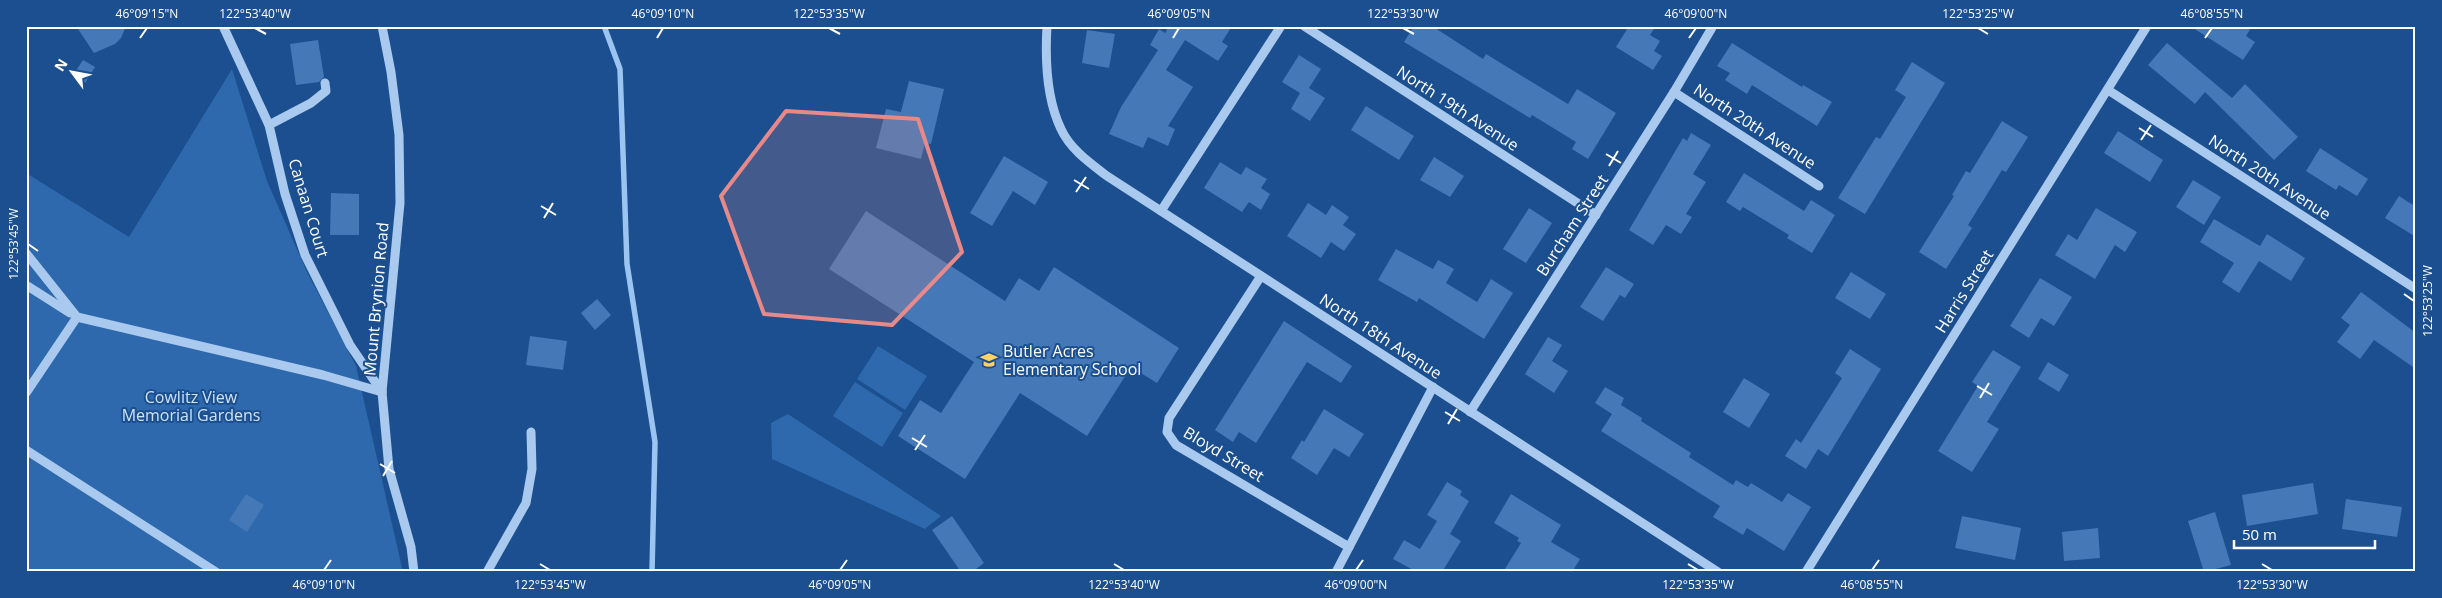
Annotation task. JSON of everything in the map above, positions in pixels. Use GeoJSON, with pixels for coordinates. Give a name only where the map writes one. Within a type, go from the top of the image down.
{"type":"FeatureCollection","features":[{"type":"Feature","properties":{"kind":"street","name":"Canaan Court"},"geometry":{"type":"LineString","coordinates":[[222,26],[269,125],[285,194],[305,255],[350,345],[382,392]]}},
{"type":"Feature","properties":{"kind":"street","name":"Mount Brynion Road"},"geometry":{"type":"LineString","coordinates":[[382,26],[391,72],[398,135],[400,203],[382,392],[389,469],[411,547],[414,572]]}},
{"type":"Feature","properties":{"kind":"street","name":"North 18th Avenue"},"geometry":{"type":"LineString","coordinates":[[1047,26],[1046,70],[1052,104],[1062,130],[1082,156],[1107,176],[1718,572]]}},
{"type":"Feature","properties":{"kind":"street"},"geometry":{"type":"LineString","coordinates":[[1161,211],[1281,26]]}},
{"type":"Feature","properties":{"kind":"street","name":"North 19th Avenue"},"geometry":{"type":"LineString","coordinates":[[1304,26],[1596,215]]}},
{"type":"Feature","properties":{"kind":"street","name":"Burcham Street"},"geometry":{"type":"LineString","coordinates":[[1470,412],[1674,92],[1713,26]]}},
{"type":"Feature","properties":{"kind":"street","name":"Harris Street"},"geometry":{"type":"LineString","coordinates":[[1806,572],[2147,26]]}},
{"type":"Feature","properties":{"kind":"street"},"geometry":{"type":"LineString","coordinates":[[269,125],[311,103],[326,91],[325,83]]}},
{"type":"Feature","properties":{"kind":"street","name":"North 20th Avenue"},"geometry":{"type":"LineString","coordinates":[[2108,90],[2416,289]]}},
{"type":"Feature","properties":{"kind":"street","name":"North 20th Avenue"},"geometry":{"type":"LineString","coordinates":[[1674,92],[1819,186]]}},
{"type":"Feature","properties":{"kind":"street"},"geometry":{"type":"LineString","coordinates":[[26,253],[77,317]]}},
{"type":"Feature","properties":{"kind":"street","name":"Bloyd Street"},"geometry":{"type":"LineString","coordinates":[[1261,276],[1169,418],[1167,432],[1176,445],[1349,547]]}},
{"type":"Feature","properties":{"kind":"street"},"geometry":{"type":"LineString","coordinates":[[26,285],[77,317],[323,374],[382,392]]}},
{"type":"Feature","properties":{"kind":"street"},"geometry":{"type":"LineString","coordinates":[[26,393],[77,317]]}},
{"type":"Feature","properties":{"kind":"street"},"geometry":{"type":"LineString","coordinates":[[1336,572],[1432,387]]}},
{"type":"Feature","properties":{"kind":"street"},"geometry":{"type":"LineString","coordinates":[[487,572],[526,503],[532,469],[530,432]]}},
{"type":"Feature","properties":{"kind":"street"},"geometry":{"type":"LineString","coordinates":[[26,450],[210,570]]}},
{"type":"Feature","properties":{"kind":"highlighted area"},"geometry":{"type":"Polygon","coordinates":[[[786,111],[918,119],[962,252],[892,325],[764,314],[721,196],[786,111]]]}},
{"type":"Feature","properties":{"kind":"green space","name":"Cowlitz View Memorial Gardens"},"geometry":{"type":"Polygon","coordinates":[[[232,69],[267,181],[307,272],[356,366],[403,572],[26,572],[26,173],[129,237],[232,69]]]}},
{"type":"Feature","properties":{"kind":"green space"},"geometry":{"type":"Polygon","coordinates":[[[878,346],[927,376],[905,410],[857,379],[878,346]]]}},
{"type":"Feature","properties":{"kind":"green space"},"geometry":{"type":"Polygon","coordinates":[[[855,382],[903,413],[882,447],[833,416],[855,382]]]}},
{"type":"Feature","properties":{"kind":"green space"},"geometry":{"type":"Polygon","coordinates":[[[788,414],[941,516],[925,529],[772,459],[771,423],[788,414]]]}},
{"type":"Feature","properties":{"kind":"building"},"geometry":{"type":"Polygon","coordinates":[[[76,26],[126,26],[121,38],[115,44],[94,53],[76,26]]]}},
{"type":"Feature","properties":{"kind":"building"},"geometry":{"type":"Polygon","coordinates":[[[1162,26],[1232,26],[1222,42],[1228,46],[1218,61],[1185,40],[1166,70],[1193,87],[1168,126],[1175,129],[1168,146],[1148,137],[1143,148],[1109,134],[1121,107],[1158,50],[1150,45],[1159,29],[1165,33],[1167,30],[1162,26]]]}},
{"type":"Feature","properties":{"kind":"building"},"geometry":{"type":"Polygon","coordinates":[[[1414,26],[1432,26],[1483,59],[1486,54],[1568,104],[1577,89],[1616,113],[1588,159],[1572,149],[1576,142],[1532,115],[1530,118],[1404,42],[1414,26]]]}},
{"type":"Feature","properties":{"kind":"building"},"geometry":{"type":"Polygon","coordinates":[[[1629,26],[1656,26],[1650,35],[1660,41],[1654,51],[1662,56],[1653,70],[1616,47],[1629,26]]]}},
{"type":"Feature","properties":{"kind":"building"},"geometry":{"type":"Polygon","coordinates":[[[2190,26],[2252,26],[2246,36],[2255,42],[2243,60],[2190,26]]]}},
{"type":"Feature","properties":{"kind":"building"},"geometry":{"type":"Polygon","coordinates":[[[1087,30],[1115,34],[1109,68],[1082,63],[1087,30]]]}},
{"type":"Feature","properties":{"kind":"building"},"geometry":{"type":"Polygon","coordinates":[[[318,40],[324,77],[319,82],[296,85],[290,44],[318,40]]]}},
{"type":"Feature","properties":{"kind":"building"},"geometry":{"type":"Polygon","coordinates":[[[1732,43],[1802,87],[1803,85],[1832,102],[1817,126],[1752,85],[1747,94],[1725,80],[1730,73],[1717,66],[1732,43]]]}},
{"type":"Feature","properties":{"kind":"building"},"geometry":{"type":"Polygon","coordinates":[[[2167,43],[2232,98],[2245,84],[2298,137],[2274,160],[2205,92],[2195,104],[2148,65],[2167,43]]]}},
{"type":"Feature","properties":{"kind":"building"},"geometry":{"type":"Polygon","coordinates":[[[1299,55],[1321,69],[1309,88],[1325,98],[1310,121],[1291,109],[1300,93],[1282,82],[1299,55]]]}},
{"type":"Feature","properties":{"kind":"building"},"geometry":{"type":"Polygon","coordinates":[[[83,60],[95,67],[85,83],[73,75],[83,60]]]}},
{"type":"Feature","properties":{"kind":"building"},"geometry":{"type":"Polygon","coordinates":[[[1912,62],[1945,83],[1865,214],[1838,198],[1876,137],[1880,139],[1906,97],[1895,90],[1912,62]]]}},
{"type":"Feature","properties":{"kind":"building"},"geometry":{"type":"Polygon","coordinates":[[[909,81],[944,89],[931,144],[925,143],[921,159],[876,148],[886,109],[901,112],[909,81]]]}},
{"type":"Feature","properties":{"kind":"building"},"geometry":{"type":"Polygon","coordinates":[[[1366,106],[1414,136],[1399,160],[1351,130],[1366,106]]]}},
{"type":"Feature","properties":{"kind":"building"},"geometry":{"type":"Polygon","coordinates":[[[2002,121],[2028,137],[2006,172],[2002,170],[1968,225],[1972,228],[1946,269],[1919,252],[1954,196],[1952,195],[1966,171],[1970,173],[2002,121]]]}},
{"type":"Feature","properties":{"kind":"building"},"geometry":{"type":"Polygon","coordinates":[[[2118,131],[2163,160],[2150,182],[2104,153],[2118,131]]]}},
{"type":"Feature","properties":{"kind":"building"},"geometry":{"type":"Polygon","coordinates":[[[1691,133],[1711,145],[1693,174],[1706,182],[1686,214],[1692,217],[1681,234],[1666,225],[1653,245],[1629,230],[1683,138],[1687,141],[1691,133]]]}},
{"type":"Feature","properties":{"kind":"building"},"geometry":{"type":"Polygon","coordinates":[[[2320,148],[2368,179],[2357,196],[2339,185],[2336,190],[2306,171],[2320,148]]]}},
{"type":"Feature","properties":{"kind":"building"},"geometry":{"type":"Polygon","coordinates":[[[1004,156],[1048,182],[1035,205],[1013,191],[992,226],[970,213],[1004,156]]]}},
{"type":"Feature","properties":{"kind":"building"},"geometry":{"type":"Polygon","coordinates":[[[1434,157],[1464,176],[1450,197],[1420,180],[1434,157]]]}},
{"type":"Feature","properties":{"kind":"building"},"geometry":{"type":"Polygon","coordinates":[[[1220,162],[1241,175],[1246,167],[1267,179],[1261,188],[1270,194],[1261,210],[1249,202],[1242,212],[1204,188],[1220,162]]]}},
{"type":"Feature","properties":{"kind":"building"},"geometry":{"type":"Polygon","coordinates":[[[1744,173],[1804,211],[1811,200],[1835,215],[1812,253],[1787,238],[1789,235],[1743,207],[1740,211],[1726,202],[1744,173]]]}},
{"type":"Feature","properties":{"kind":"building"},"geometry":{"type":"Polygon","coordinates":[[[2193,180],[2221,197],[2204,225],[2176,207],[2193,180]]]}},
{"type":"Feature","properties":{"kind":"building"},"geometry":{"type":"Polygon","coordinates":[[[331,193],[359,194],[359,235],[330,235],[331,193]]]}},
{"type":"Feature","properties":{"kind":"building"},"geometry":{"type":"Polygon","coordinates":[[[2399,196],[2416,207],[2416,237],[2385,218],[2399,196]]]}},
{"type":"Feature","properties":{"kind":"building"},"geometry":{"type":"Polygon","coordinates":[[[1308,203],[1326,215],[1332,205],[1349,217],[1343,225],[1356,234],[1344,251],[1331,242],[1321,258],[1287,236],[1308,203]]]}},
{"type":"Feature","properties":{"kind":"building"},"geometry":{"type":"Polygon","coordinates":[[[1529,208],[1552,223],[1526,263],[1503,249],[1529,208]]]}},
{"type":"Feature","properties":{"kind":"building"},"geometry":{"type":"Polygon","coordinates":[[[2096,208],[2137,232],[2125,252],[2115,245],[2095,279],[2055,255],[2068,234],[2077,240],[2096,208]]]}},
{"type":"Feature","properties":{"kind":"building"},"geometry":{"type":"Polygon","coordinates":[[[866,211],[1005,301],[1019,278],[1039,291],[1054,267],[1179,348],[1157,383],[1131,367],[1087,436],[1020,393],[965,479],[898,436],[920,400],[941,413],[974,362],[829,269],[866,211]]]}},
{"type":"Feature","properties":{"kind":"building"},"geometry":{"type":"Polygon","coordinates":[[[2214,219],[2260,246],[2267,234],[2305,258],[2291,281],[2259,261],[2239,293],[2222,282],[2234,263],[2200,242],[2214,219]]]}},
{"type":"Feature","properties":{"kind":"building"},"geometry":{"type":"Polygon","coordinates":[[[1396,249],[1433,269],[1438,260],[1454,269],[1446,283],[1477,302],[1491,279],[1513,293],[1484,339],[1419,298],[1417,302],[1378,280],[1396,249]]]}},
{"type":"Feature","properties":{"kind":"building"},"geometry":{"type":"Polygon","coordinates":[[[1606,267],[1634,284],[1625,298],[1620,295],[1603,321],[1580,307],[1606,267]]]}},
{"type":"Feature","properties":{"kind":"building"},"geometry":{"type":"Polygon","coordinates":[[[1851,272],[1886,294],[1870,319],[1835,298],[1851,272]]]}},
{"type":"Feature","properties":{"kind":"building"},"geometry":{"type":"Polygon","coordinates":[[[2040,278],[2072,297],[2054,326],[2041,318],[2029,338],[2010,326],[2040,278]]]}},
{"type":"Feature","properties":{"kind":"building"},"geometry":{"type":"Polygon","coordinates":[[[2361,292],[2416,333],[2416,369],[2374,340],[2360,359],[2337,342],[2350,325],[2341,318],[2361,292]]]}},
{"type":"Feature","properties":{"kind":"building"},"geometry":{"type":"Polygon","coordinates":[[[597,299],[611,315],[595,330],[581,313],[597,299]]]}},
{"type":"Feature","properties":{"kind":"building"},"geometry":{"type":"Polygon","coordinates":[[[1284,321],[1352,366],[1341,383],[1307,362],[1256,443],[1239,432],[1233,442],[1215,430],[1284,321]]]}},
{"type":"Feature","properties":{"kind":"building"},"geometry":{"type":"Polygon","coordinates":[[[530,336],[567,341],[563,370],[526,365],[530,336]]]}},
{"type":"Feature","properties":{"kind":"building"},"geometry":{"type":"Polygon","coordinates":[[[1548,337],[1562,345],[1552,361],[1568,371],[1554,393],[1525,374],[1548,337]]]}},
{"type":"Feature","properties":{"kind":"building"},"geometry":{"type":"Polygon","coordinates":[[[1850,349],[1881,369],[1828,456],[1818,449],[1806,469],[1785,456],[1796,439],[1801,443],[1842,378],[1835,373],[1850,349]]]}},
{"type":"Feature","properties":{"kind":"building"},"geometry":{"type":"Polygon","coordinates":[[[1993,350],[2021,367],[1987,422],[1999,429],[1972,472],[1938,451],[1978,386],[1972,382],[1993,350]]]}},
{"type":"Feature","properties":{"kind":"building"},"geometry":{"type":"Polygon","coordinates":[[[2048,362],[2069,375],[2059,392],[2038,379],[2048,362]]]}},
{"type":"Feature","properties":{"kind":"building"},"geometry":{"type":"Polygon","coordinates":[[[1744,378],[1770,394],[1749,428],[1723,412],[1744,378]]]}},
{"type":"Feature","properties":{"kind":"building"},"geometry":{"type":"Polygon","coordinates":[[[1605,387],[1624,398],[1621,405],[1642,418],[1641,421],[1691,453],[1689,457],[1733,485],[1736,480],[1748,487],[1751,483],[1782,502],[1788,493],[1811,507],[1784,551],[1747,528],[1743,535],[1713,517],[1720,506],[1601,431],[1612,414],[1595,403],[1605,387]]]}},
{"type":"Feature","properties":{"kind":"building"},"geometry":{"type":"Polygon","coordinates":[[[1324,409],[1364,434],[1349,457],[1334,448],[1317,475],[1291,458],[1302,440],[1304,442],[1324,409]]]}},
{"type":"Feature","properties":{"kind":"building"},"geometry":{"type":"Polygon","coordinates":[[[1447,482],[1462,491],[1460,495],[1469,501],[1450,534],[1461,541],[1442,572],[1417,572],[1393,559],[1404,540],[1420,549],[1437,521],[1427,515],[1447,482]]]}},
{"type":"Feature","properties":{"kind":"building"},"geometry":{"type":"Polygon","coordinates":[[[2313,483],[2318,514],[2247,526],[2242,495],[2313,483]]]}},
{"type":"Feature","properties":{"kind":"building"},"geometry":{"type":"Polygon","coordinates":[[[246,494],[264,505],[247,532],[229,520],[246,494]]]}},
{"type":"Feature","properties":{"kind":"building"},"geometry":{"type":"Polygon","coordinates":[[[1511,494],[1561,525],[1551,542],[1580,559],[1572,572],[1503,572],[1521,543],[1517,541],[1519,538],[1494,523],[1511,494]]]}},
{"type":"Feature","properties":{"kind":"building"},"geometry":{"type":"Polygon","coordinates":[[[2346,499],[2402,507],[2397,537],[2342,529],[2346,499]]]}},
{"type":"Feature","properties":{"kind":"building"},"geometry":{"type":"Polygon","coordinates":[[[2215,512],[2231,565],[2204,572],[2188,521],[2215,512]]]}},
{"type":"Feature","properties":{"kind":"building"},"geometry":{"type":"Polygon","coordinates":[[[952,516],[984,563],[972,572],[961,572],[932,530],[952,516]]]}},
{"type":"Feature","properties":{"kind":"building"},"geometry":{"type":"Polygon","coordinates":[[[1962,516],[2021,528],[2015,560],[1955,548],[1962,516]]]}},
{"type":"Feature","properties":{"kind":"building"},"geometry":{"type":"Polygon","coordinates":[[[2098,528],[2100,558],[2064,561],[2062,532],[2098,528]]]}},
{"type":"Feature","properties":{"kind":"waterway"},"geometry":{"type":"LineString","coordinates":[[604,26],[620,69],[627,264],[655,442],[652,572]]}},
{"type":"Feature","properties":{"kind":"place","name":"Butler Acres Elementary School"},"geometry":{"type":"Point","coordinates":[989,360]}}]}
